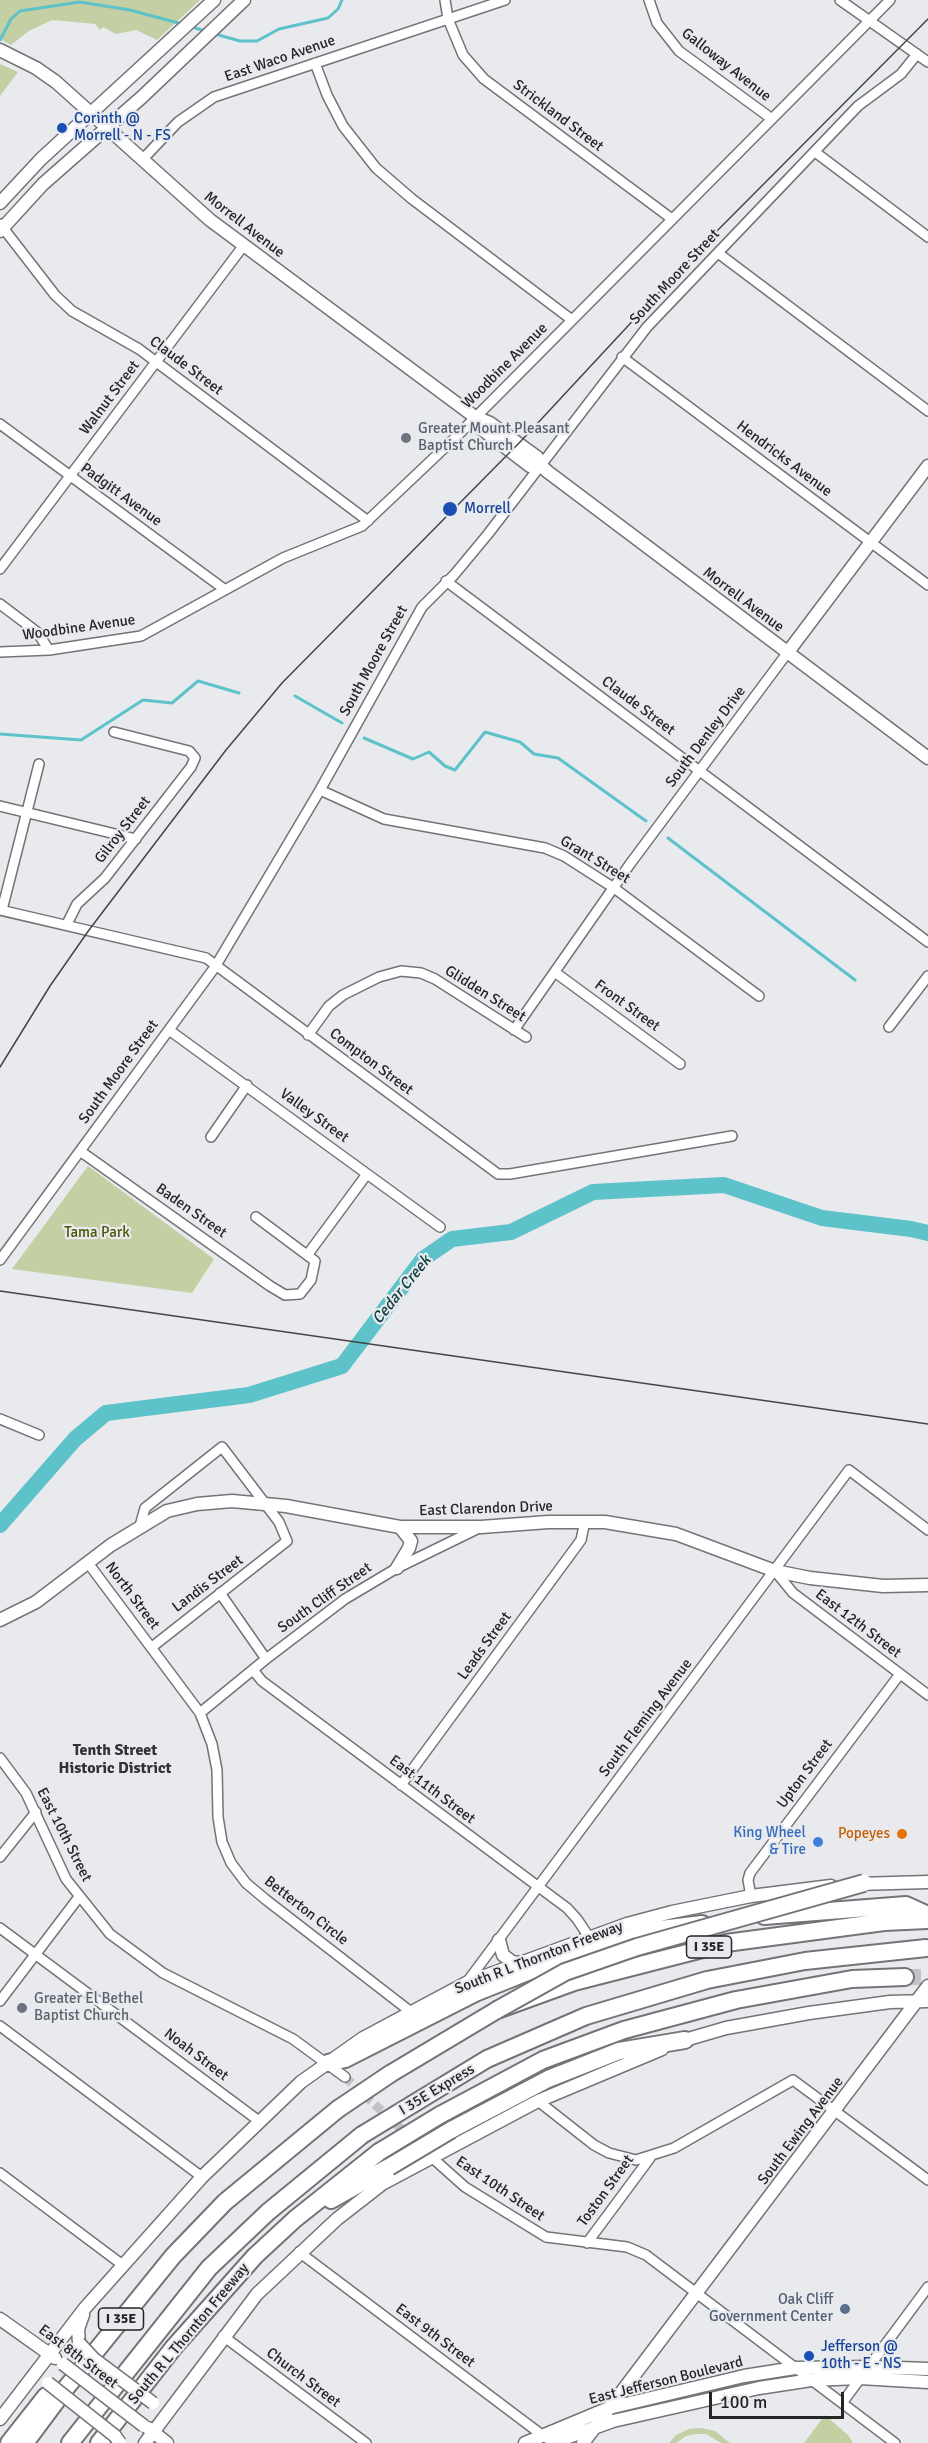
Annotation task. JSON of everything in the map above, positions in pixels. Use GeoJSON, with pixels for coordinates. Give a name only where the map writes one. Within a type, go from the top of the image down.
{"type":"FeatureCollection","features":[{"type":"Feature","properties":{"kind":"highway"},"geometry":{"type":"LineString","coordinates":[[497,2010],[565,1972],[637,1947],[864,1883]]}},
{"type":"Feature","properties":{"kind":"highway"},"geometry":{"type":"LineString","coordinates":[[328,2063],[345,2059],[475,1993],[545,1965],[653,1930],[802,1912],[906,1905],[928,1917]]}},
{"type":"Feature","properties":{"kind":"highway","name":"I 35E"},"geometry":{"type":"LineString","coordinates":[[25,2443],[66,2388],[173,2256],[225,2202],[338,2109],[390,2074],[497,2010],[574,1982],[726,1943],[928,1917]]}},
{"type":"Feature","properties":{"kind":"highway","name":"I 35E Express"},"geometry":{"type":"LineString","coordinates":[[70,2443],[209,2268],[276,2204],[363,2135],[487,2059],[586,2016],[707,1980],[805,1961],[926,1948]]}},
{"type":"Feature","properties":{"kind":"highway","name":"South R L Thornton Freeway"},"geometry":{"type":"LineString","coordinates":[[99,2443],[216,2297],[296,2219],[380,2152],[440,2115],[543,2060],[624,2030],[736,2000],[852,1979],[905,1977]]}},
{"type":"Feature","properties":{"kind":"highway"},"geometry":{"type":"LineString","coordinates":[[296,2219],[451,2130],[548,2079],[619,2051],[685,2040]]}},
{"type":"Feature","properties":{"kind":"highway"},"geometry":{"type":"LineString","coordinates":[[9,2443],[94,2335],[171,2246],[225,2202]]}},
{"type":"Feature","properties":{"kind":"main road"},"geometry":{"type":"LineString","coordinates":[[0,203],[41,159],[214,0]]}},
{"type":"Feature","properties":{"kind":"main road"},"geometry":{"type":"LineString","coordinates":[[1,228],[43,184],[184,57],[241,2]]}},
{"type":"Feature","properties":{"kind":"main road","name":"Morrell Avenue"},"geometry":{"type":"LineString","coordinates":[[0,50],[18,58],[56,82],[142,160],[244,245],[475,417],[483,430],[530,466],[540,465],[928,758]]}},
{"type":"Feature","properties":{"kind":"main road","name":"South Denley Drive"},"geometry":{"type":"LineString","coordinates":[[788,652],[928,466]]}},
{"type":"Feature","properties":{"kind":"main road","name":"East Clarendon Drive"},"geometry":{"type":"LineString","coordinates":[[0,1620],[36,1602],[140,1526],[167,1511],[196,1504],[263,1502],[399,1527],[481,1527],[585,1521],[638,1526],[676,1534],[776,1571],[847,1583],[883,1586],[928,1585]]}},
{"type":"Feature","properties":{"kind":"main road"},"geometry":{"type":"LineString","coordinates":[[397,1568],[411,1541],[399,1527]]}},
{"type":"Feature","properties":{"kind":"main road","name":"South R L Thornton Freeway"},"geometry":{"type":"LineString","coordinates":[[0,2419],[85,2308],[202,2177],[301,2082],[363,2038],[466,1983],[589,1937],[672,1911],[751,1896],[864,1883],[928,1882]]}},
{"type":"Feature","properties":{"kind":"main road"},"geometry":{"type":"LineString","coordinates":[[499,1940],[503,1955],[512,1962],[520,1963]]}},
{"type":"Feature","properties":{"kind":"main road","name":"South Ewing Avenue"},"geometry":{"type":"LineString","coordinates":[[583,2443],[835,2110],[922,2001],[928,1986]]}},
{"type":"Feature","properties":{"kind":"main road","name":"South R L Thornton Freeway"},"geometry":{"type":"LineString","coordinates":[[145,2443],[149,2429],[176,2401],[257,2294],[299,2252],[382,2184],[428,2154],[538,2101],[685,2040],[726,2028],[809,2013],[922,2001]]}},
{"type":"Feature","properties":{"kind":"main road"},"geometry":{"type":"LineString","coordinates":[[85,2308],[78,2329],[79,2343],[94,2359],[153,2403],[164,2405],[176,2401]]}},
{"type":"Feature","properties":{"kind":"main road","name":"East 8th Street"},"geometry":{"type":"LineString","coordinates":[[0,2319],[167,2443]]}},
{"type":"Feature","properties":{"kind":"main road","name":"East Jefferson Boulevard"},"geometry":{"type":"LineString","coordinates":[[549,2440],[609,2409],[686,2389],[795,2368],[928,2369]]}},
{"type":"Feature","properties":{"kind":"main road","name":"East Jefferson Boulevard"},"geometry":{"type":"LineString","coordinates":[[525,2443],[549,2440],[690,2402],[811,2380],[860,2378],[928,2382]]}},
{"type":"Feature","properties":{"kind":"main road"},"geometry":{"type":"LineString","coordinates":[[27,2384],[38,2380],[48,2383],[115,2436],[120,2443]]}},
{"type":"Feature","properties":{"kind":"main road"},"geometry":{"type":"LineString","coordinates":[[686,2389],[690,2402]]}},
{"type":"Feature","properties":{"kind":"street","name":"Strickland Street"},"geometry":{"type":"LineString","coordinates":[[445,0],[448,19],[463,55],[488,82],[672,219]]}},
{"type":"Feature","properties":{"kind":"street","name":"East Waco Avenue"},"geometry":{"type":"LineString","coordinates":[[142,160],[178,122],[214,98],[505,0]]}},
{"type":"Feature","properties":{"kind":"street","name":"Galloway Avenue"},"geometry":{"type":"LineString","coordinates":[[649,0],[657,23],[680,51],[772,119]]}},
{"type":"Feature","properties":{"kind":"street"},"geometry":{"type":"LineString","coordinates":[[840,0],[928,62]]}},
{"type":"Feature","properties":{"kind":"street","name":"Woodbine Avenue"},"geometry":{"type":"LineString","coordinates":[[0,652],[49,650],[141,636],[283,558],[351,532],[368,521],[475,417],[890,0]]}},
{"type":"Feature","properties":{"kind":"street","name":"South Moore Street"},"geometry":{"type":"LineString","coordinates":[[0,1260],[215,967],[320,790],[414,618],[481,543],[622,357],[858,106],[901,74],[917,54]]}},
{"type":"Feature","properties":{"kind":"street"},"geometry":{"type":"LineString","coordinates":[[315,63],[327,95],[343,126],[376,168],[412,200],[572,320]]}},
{"type":"Feature","properties":{"kind":"street"},"geometry":{"type":"LineString","coordinates":[[815,152],[928,237]]}},
{"type":"Feature","properties":{"kind":"street","name":"Claude Street"},"geometry":{"type":"LineString","coordinates":[[1,228],[55,295],[72,311],[157,362],[368,521]]}},
{"type":"Feature","properties":{"kind":"street","name":"Walnut Street"},"geometry":{"type":"LineString","coordinates":[[0,569],[244,245]]}},
{"type":"Feature","properties":{"kind":"street"},"geometry":{"type":"LineString","coordinates":[[718,253],[928,411]]}},
{"type":"Feature","properties":{"kind":"street","name":"Hendricks Avenue"},"geometry":{"type":"LineString","coordinates":[[622,357],[928,585]]}},
{"type":"Feature","properties":{"kind":"street","name":"Padgitt Avenue"},"geometry":{"type":"LineString","coordinates":[[0,424],[224,589]]}},
{"type":"Feature","properties":{"kind":"street","name":"Claude Street"},"geometry":{"type":"LineString","coordinates":[[446,581],[928,942]]}},
{"type":"Feature","properties":{"kind":"street"},"geometry":{"type":"LineString","coordinates":[[0,604],[37,632],[49,650]]}},
{"type":"Feature","properties":{"kind":"street","name":"South Denley Drive"},"geometry":{"type":"LineString","coordinates":[[514,1030],[614,888],[788,652]]}},
{"type":"Feature","properties":{"kind":"street","name":"Gilroy Street"},"geometry":{"type":"LineString","coordinates":[[68,924],[77,904],[105,878],[191,767],[195,758],[189,751],[114,732]]}},
{"type":"Feature","properties":{"kind":"street"},"geometry":{"type":"LineString","coordinates":[[1,910],[39,764]]}},
{"type":"Feature","properties":{"kind":"street","name":"Grant Street"},"geometry":{"type":"LineString","coordinates":[[320,790],[384,819],[545,848],[564,856],[614,888],[759,996]]}},
{"type":"Feature","properties":{"kind":"street"},"geometry":{"type":"LineString","coordinates":[[0,806],[136,839]]}},
{"type":"Feature","properties":{"kind":"street","name":"Compton Street"},"geometry":{"type":"LineString","coordinates":[[1,910],[203,957],[498,1174],[510,1174],[732,1136]]}},
{"type":"Feature","properties":{"kind":"street","name":"Glidden Street"},"geometry":{"type":"LineString","coordinates":[[308,1035],[329,1006],[343,995],[379,977],[401,972],[421,973],[435,979],[526,1037]]}},
{"type":"Feature","properties":{"kind":"street","name":"Front Street"},"geometry":{"type":"LineString","coordinates":[[556,973],[680,1064]]}},
{"type":"Feature","properties":{"kind":"street"},"geometry":{"type":"LineString","coordinates":[[888,1027],[928,976]]}},
{"type":"Feature","properties":{"kind":"street","name":"Valley Street"},"geometry":{"type":"LineString","coordinates":[[169,1030],[440,1227]]}},
{"type":"Feature","properties":{"kind":"street"},"geometry":{"type":"LineString","coordinates":[[211,1137],[247,1085]]}},
{"type":"Feature","properties":{"kind":"street","name":"Baden Street"},"geometry":{"type":"LineString","coordinates":[[80,1151],[285,1294],[300,1294],[307,1287],[314,1272],[311,1258]]}},
{"type":"Feature","properties":{"kind":"street"},"geometry":{"type":"LineString","coordinates":[[256,1217],[311,1258],[368,1174]]}},
{"type":"Feature","properties":{"kind":"street"},"geometry":{"type":"LineString","coordinates":[[0,1419],[39,1436]]}},
{"type":"Feature","properties":{"kind":"street"},"geometry":{"type":"LineString","coordinates":[[140,1526],[145,1508],[222,1447],[263,1502]]}},
{"type":"Feature","properties":{"kind":"street","name":"South Fleming Avenue"},"geometry":{"type":"LineString","coordinates":[[466,1983],[776,1571],[849,1470],[928,1530]]}},
{"type":"Feature","properties":{"kind":"street","name":"Landis Street"},"geometry":{"type":"LineString","coordinates":[[152,1647],[284,1546],[287,1541],[284,1531],[263,1502]]}},
{"type":"Feature","properties":{"kind":"street","name":"Leads Street"},"geometry":{"type":"LineString","coordinates":[[401,1785],[581,1540],[585,1521]]}},
{"type":"Feature","properties":{"kind":"street","name":"South Cliff Street"},"geometry":{"type":"LineString","coordinates":[[200,1713],[345,1599],[397,1568],[481,1527]]}},
{"type":"Feature","properties":{"kind":"street","name":"North Street"},"geometry":{"type":"LineString","coordinates":[[88,1563],[152,1647]]}},
{"type":"Feature","properties":{"kind":"street","name":"East 12th Street"},"geometry":{"type":"LineString","coordinates":[[776,1571],[793,1593],[928,1695]]}},
{"type":"Feature","properties":{"kind":"street"},"geometry":{"type":"LineString","coordinates":[[220,1593],[266,1659]]}},
{"type":"Feature","properties":{"kind":"street","name":"Betterton Circle"},"geometry":{"type":"LineString","coordinates":[[152,1647],[200,1713],[212,1744],[217,1770],[218,1817],[222,1842],[231,1863],[246,1882],[265,1899],[411,2012]]}},
{"type":"Feature","properties":{"kind":"street","name":"East 11th Street"},"geometry":{"type":"LineString","coordinates":[[253,1670],[262,1681],[567,1908],[589,1937]]}},
{"type":"Feature","properties":{"kind":"street","name":"Upton Street"},"geometry":{"type":"LineString","coordinates":[[751,1896],[748,1880],[750,1873],[900,1674]]}},
{"type":"Feature","properties":{"kind":"street","name":"East 10th Street"},"geometry":{"type":"LineString","coordinates":[[0,1758],[16,1777],[36,1812],[56,1860],[79,1897],[110,1934],[141,1959],[293,2039],[345,2077]]}},
{"type":"Feature","properties":{"kind":"street"},"geometry":{"type":"LineString","coordinates":[[1,1854],[36,1812]]}},
{"type":"Feature","properties":{"kind":"street"},"geometry":{"type":"LineString","coordinates":[[0,2001],[79,1897]]}},
{"type":"Feature","properties":{"kind":"street","name":"Noah Street"},"geometry":{"type":"LineString","coordinates":[[0,1928],[259,2121]]}},
{"type":"Feature","properties":{"kind":"street"},"geometry":{"type":"LineString","coordinates":[[0,2026],[202,2177]]}},
{"type":"Feature","properties":{"kind":"street"},"geometry":{"type":"LineString","coordinates":[[538,2101],[594,2145],[609,2153],[636,2160],[650,2158],[674,2148],[793,2080],[928,2180]]}},
{"type":"Feature","properties":{"kind":"street","name":"East 10th Street"},"geometry":{"type":"LineString","coordinates":[[428,2154],[465,2187],[531,2230],[557,2239],[637,2250],[895,2443]]}},
{"type":"Feature","properties":{"kind":"street","name":"Toston Street"},"geometry":{"type":"LineString","coordinates":[[587,2242],[650,2158]]}},
{"type":"Feature","properties":{"kind":"street"},"geometry":{"type":"LineString","coordinates":[[0,2174],[124,2266]]}},
{"type":"Feature","properties":{"kind":"street","name":"East 9th Street"},"geometry":{"type":"LineString","coordinates":[[299,2252],[549,2440]]}},
{"type":"Feature","properties":{"kind":"street"},"geometry":{"type":"LineString","coordinates":[[842,2403],[928,2287]]}},
{"type":"Feature","properties":{"kind":"street","name":"Church Street"},"geometry":{"type":"LineString","coordinates":[[223,2336],[366,2443]]}},
{"type":"Feature","properties":{"kind":"green space"},"geometry":{"type":"Polygon","coordinates":[[[0,0],[200,0],[157,40],[136,30],[116,34],[103,27],[100,30],[95,24],[52,20],[29,31],[11,45],[0,39],[0,0]]]}},
{"type":"Feature","properties":{"kind":"green space"},"geometry":{"type":"Polygon","coordinates":[[[0,64],[18,72],[0,96],[0,64]]]}},
{"type":"Feature","properties":{"kind":"green space","name":"Tama Park"},"geometry":{"type":"Polygon","coordinates":[[[88,1166],[214,1259],[192,1293],[12,1269],[88,1166]]]}},
{"type":"Feature","properties":{"kind":"green space"},"geometry":{"type":"Polygon","coordinates":[[[825,2415],[848,2435],[853,2443],[804,2443],[825,2415]]]}},
{"type":"Feature","properties":{"kind":"green space"},"geometry":{"type":"Polygon","coordinates":[[[701,2428],[715,2431],[730,2443],[721,2443],[706,2434],[696,2434],[686,2436],[676,2443],[669,2443],[676,2435],[689,2429],[701,2428]]]}},
{"type":"Feature","properties":{"kind":"waterway"},"geometry":{"type":"LineString","coordinates":[[215,34],[240,41],[257,41],[279,29],[328,18],[338,9],[342,0]]}},
{"type":"Feature","properties":{"kind":"waterway"},"geometry":{"type":"LineString","coordinates":[[0,40],[11,19],[20,11],[80,2],[130,10],[182,24]]}},
{"type":"Feature","properties":{"kind":"waterway"},"geometry":{"type":"LineString","coordinates":[[192,27],[205,31]]}},
{"type":"Feature","properties":{"kind":"waterway"},"geometry":{"type":"LineString","coordinates":[[0,734],[81,740],[143,700],[172,703],[198,681],[239,693]]}},
{"type":"Feature","properties":{"kind":"waterway"},"geometry":{"type":"LineString","coordinates":[[295,696],[342,723]]}},
{"type":"Feature","properties":{"kind":"waterway"},"geometry":{"type":"LineString","coordinates":[[364,738],[413,759],[429,752],[445,766],[455,770],[485,732],[520,742],[534,754],[558,758],[646,821]]}},
{"type":"Feature","properties":{"kind":"waterway"},"geometry":{"type":"LineString","coordinates":[[668,838],[855,980]]}},
{"type":"Feature","properties":{"kind":"waterway","name":"Cedar Creek"},"geometry":{"type":"LineString","coordinates":[[0,1525],[75,1439],[106,1413],[249,1395],[342,1366],[423,1259],[452,1239],[511,1232],[593,1192],[724,1185],[822,1218],[928,1233]]}},
{"type":"Feature","properties":{"kind":"tunnel"},"geometry":{"type":"LineString","coordinates":[[905,1977],[928,1977]]}},
{"type":"Feature","properties":{"kind":"tunnel"},"geometry":{"type":"LineString","coordinates":[[345,2077],[423,2149]]}},
{"type":"Feature","properties":{"kind":"tram line"},"geometry":{"type":"LineString","coordinates":[[0,1067],[50,986],[89,930],[226,750],[282,683],[521,441],[706,242],[928,19]]}},
{"type":"Feature","properties":{"kind":"tram line"},"geometry":{"type":"LineString","coordinates":[[0,1291],[928,1424]]}},
{"type":"Feature","properties":{"kind":"place","name":"Corinth @ Morrell - N - FS"},"geometry":{"type":"Point","coordinates":[62,128]}},
{"type":"Feature","properties":{"kind":"place","name":"Greater Mount Pleasant Baptist Church"},"geometry":{"type":"Point","coordinates":[406,438]}},
{"type":"Feature","properties":{"kind":"place","name":"Morrell"},"geometry":{"type":"Point","coordinates":[450,509]}},
{"type":"Feature","properties":{"kind":"place","name":"Popeyes"},"geometry":{"type":"Point","coordinates":[902,1834]}},
{"type":"Feature","properties":{"kind":"place","name":"King Wheel & Tire"},"geometry":{"type":"Point","coordinates":[818,1842]}},
{"type":"Feature","properties":{"kind":"place","name":"Greater El Bethel Baptist Church"},"geometry":{"type":"Point","coordinates":[22,2008]}},
{"type":"Feature","properties":{"kind":"place","name":"Oak Cliff Government Center"},"geometry":{"type":"Point","coordinates":[845,2309]}},
{"type":"Feature","properties":{"kind":"place","name":"Jefferson @ 10th - E - NS"},"geometry":{"type":"Point","coordinates":[809,2356]}},
{"type":"Feature","properties":{"kind":"district","name":"Tenth Street Historic District"},"geometry":{"type":"Point","coordinates":[115,1760]}}]}
